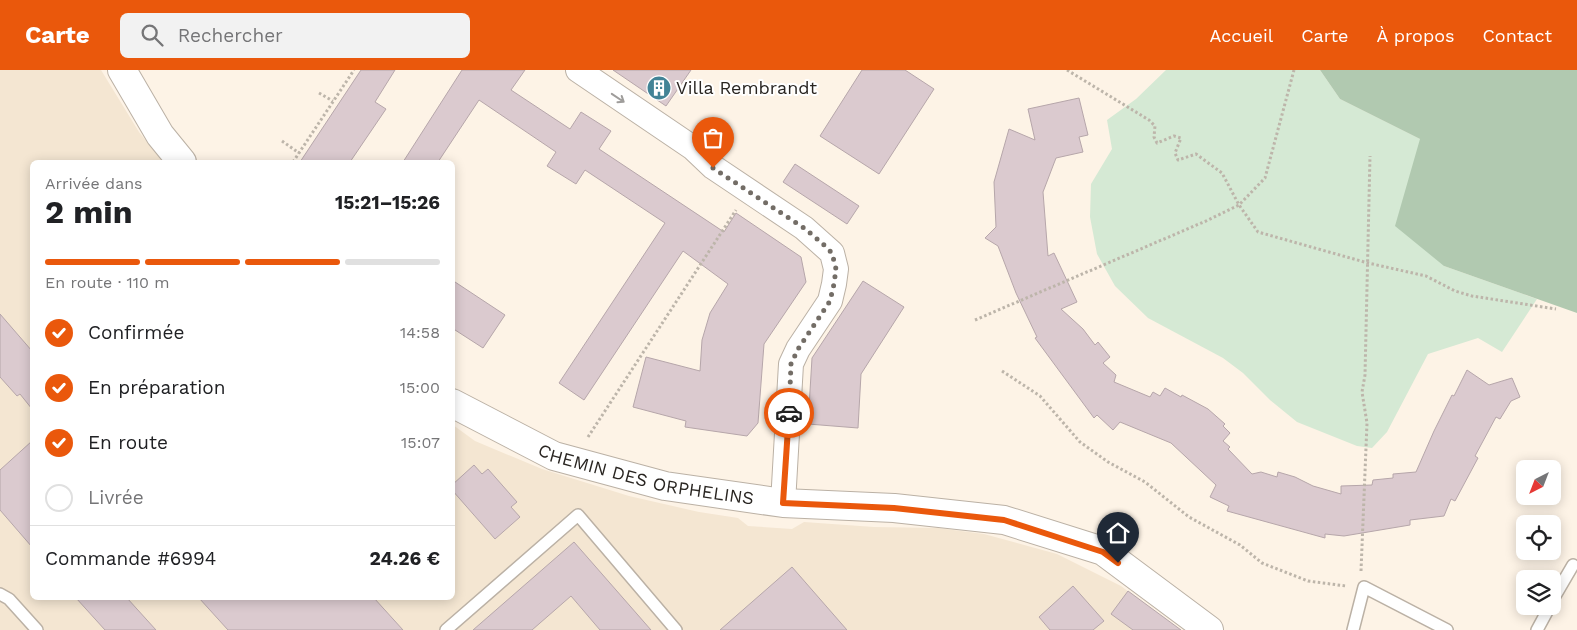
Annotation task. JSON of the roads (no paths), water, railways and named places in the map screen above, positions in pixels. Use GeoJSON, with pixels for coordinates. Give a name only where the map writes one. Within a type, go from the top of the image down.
{"type":"FeatureCollection","features":[{"type":"Feature","properties":{"kind":"street"},"geometry":{"type":"LineString","coordinates":[[122,70],[160,135],[180,160]]}},
{"type":"Feature","properties":{"kind":"street"},"geometry":{"type":"LineString","coordinates":[[578,70],[693,148],[713,168],[804,228],[832,253],[836,269],[830,301],[798,349],[791,364],[783,503]]}},
{"type":"Feature","properties":{"kind":"street","name":"CHEMIN DES ORPHELINS"},"geometry":{"type":"LineString","coordinates":[[455,405],[554,456],[665,486],[783,503],[894,508],[1004,520],[1103,552],[1209,630]]}},
{"type":"Feature","properties":{"kind":"lane"},"geometry":{"type":"LineString","coordinates":[[446,630],[578,515],[676,630]]}},
{"type":"Feature","properties":{"kind":"lane"},"geometry":{"type":"LineString","coordinates":[[1561,586],[1573,565]]}},
{"type":"Feature","properties":{"kind":"lane"},"geometry":{"type":"LineString","coordinates":[[1354,630],[1364,587],[1447,630]]}},
{"type":"Feature","properties":{"kind":"lane"},"geometry":{"type":"LineString","coordinates":[[0,594],[9,598],[38,630]]}},
{"type":"Feature","properties":{"kind":"lane"},"geometry":{"type":"LineString","coordinates":[[1537,630],[1545,615]]}},
{"type":"Feature","properties":{"kind":"place","name":"Villa Rembrandt"},"geometry":{"type":"Point","coordinates":[659,88]}}]}
